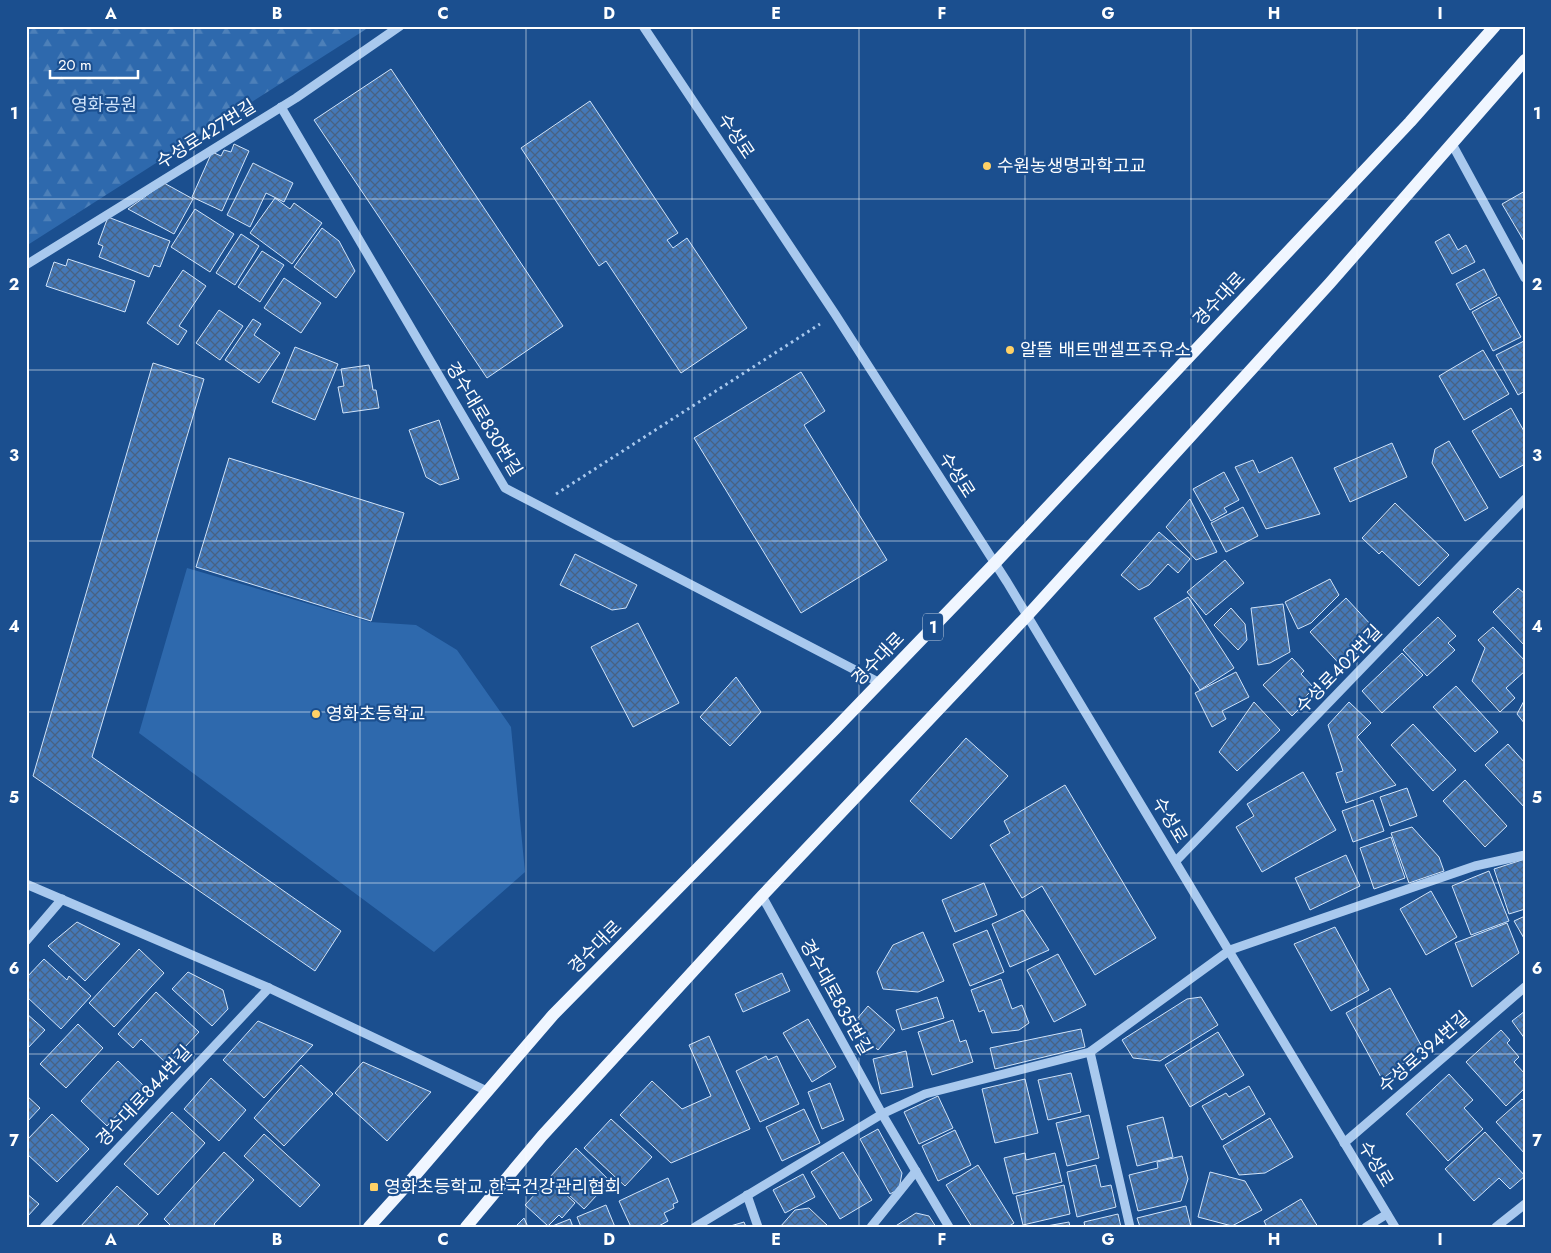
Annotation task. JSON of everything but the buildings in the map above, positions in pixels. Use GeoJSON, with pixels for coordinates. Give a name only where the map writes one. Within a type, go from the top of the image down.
{"type":"FeatureCollection","features":[{"type":"Feature","properties":{"kind":"main road","name":"경수대로"},"geometry":{"type":"LineString","coordinates":[[369,1227],[553,1015],[880,683],[995,563],[1410,122],[1495,26]]}},
{"type":"Feature","properties":{"kind":"main road"},"geometry":{"type":"LineString","coordinates":[[466,1227],[542,1136],[762,896],[1027,616],[1323,290],[1525,60]]}},
{"type":"Feature","properties":{"kind":"street","name":"수성로427번길"},"geometry":{"type":"LineString","coordinates":[[26,265],[281,107],[400,26]]}},
{"type":"Feature","properties":{"kind":"street","name":"수성로"},"geometry":{"type":"LineString","coordinates":[[643,26],[835,314],[995,563],[1230,950],[1395,1227]]}},
{"type":"Feature","properties":{"kind":"street","name":"경수대로830번길"},"geometry":{"type":"LineString","coordinates":[[281,107],[505,488],[880,683]]}},
{"type":"Feature","properties":{"kind":"street"},"geometry":{"type":"LineString","coordinates":[[1452,144],[1525,278]]}},
{"type":"Feature","properties":{"kind":"street","name":"수성로402번길"},"geometry":{"type":"LineString","coordinates":[[1176,861],[1525,499]]}},
{"type":"Feature","properties":{"kind":"street"},"geometry":{"type":"LineString","coordinates":[[695,1227],[882,1114],[925,1094],[1090,1052],[1230,950],[1475,866],[1525,855]]}},
{"type":"Feature","properties":{"kind":"street"},"geometry":{"type":"LineString","coordinates":[[26,884],[269,988],[487,1091]]}},
{"type":"Feature","properties":{"kind":"street","name":"경수대로835번길"},"geometry":{"type":"LineString","coordinates":[[762,896],[882,1114],[949,1227]]}},
{"type":"Feature","properties":{"kind":"street"},"geometry":{"type":"LineString","coordinates":[[26,941],[62,900]]}},
{"type":"Feature","properties":{"kind":"street","name":"수성로394번길"},"geometry":{"type":"LineString","coordinates":[[1344,1143],[1525,986]]}},
{"type":"Feature","properties":{"kind":"street","name":"경수대로844번길"},"geometry":{"type":"LineString","coordinates":[[44,1227],[269,988]]}},
{"type":"Feature","properties":{"kind":"street"},"geometry":{"type":"LineString","coordinates":[[1090,1052],[1130,1227]]}},
{"type":"Feature","properties":{"kind":"street"},"geometry":{"type":"LineString","coordinates":[[870,1227],[916,1171]]}},
{"type":"Feature","properties":{"kind":"street"},"geometry":{"type":"LineString","coordinates":[[747,1195],[758,1227]]}},
{"type":"Feature","properties":{"kind":"street"},"geometry":{"type":"LineString","coordinates":[[1496,1227],[1525,1204]]}},
{"type":"Feature","properties":{"kind":"street","name":"수성로"},"geometry":{"type":"LineString","coordinates":[[1366,1227],[1387,1214]]}},
{"type":"Feature","properties":{"kind":"path"},"geometry":{"type":"LineString","coordinates":[[539,506],[835,314]]}},
{"type":"Feature","properties":{"kind":"green space","name":"영화공원"},"geometry":{"type":"Polygon","coordinates":[[[26,26],[371,26],[26,246],[26,26]]]}},
{"type":"Feature","properties":{"kind":"green space"},"geometry":{"type":"Polygon","coordinates":[[[187,568],[370,622],[416,625],[457,650],[511,727],[525,872],[434,952],[139,733],[187,568]]]}},
{"type":"Feature","properties":{"kind":"place","name":"수원농생명과학고교"},"geometry":{"type":"Point","coordinates":[987,166]}},
{"type":"Feature","properties":{"kind":"place","name":"알뜰 배트맨셀프주유소"},"geometry":{"type":"Point","coordinates":[1010,350]}},
{"type":"Feature","properties":{"kind":"place","name":"영화초등학교"},"geometry":{"type":"Point","coordinates":[316,714]}},
{"type":"Feature","properties":{"kind":"place","name":"영화초등학교.한국건강관리협회"},"geometry":{"type":"Point","coordinates":[374,1187]}}]}
